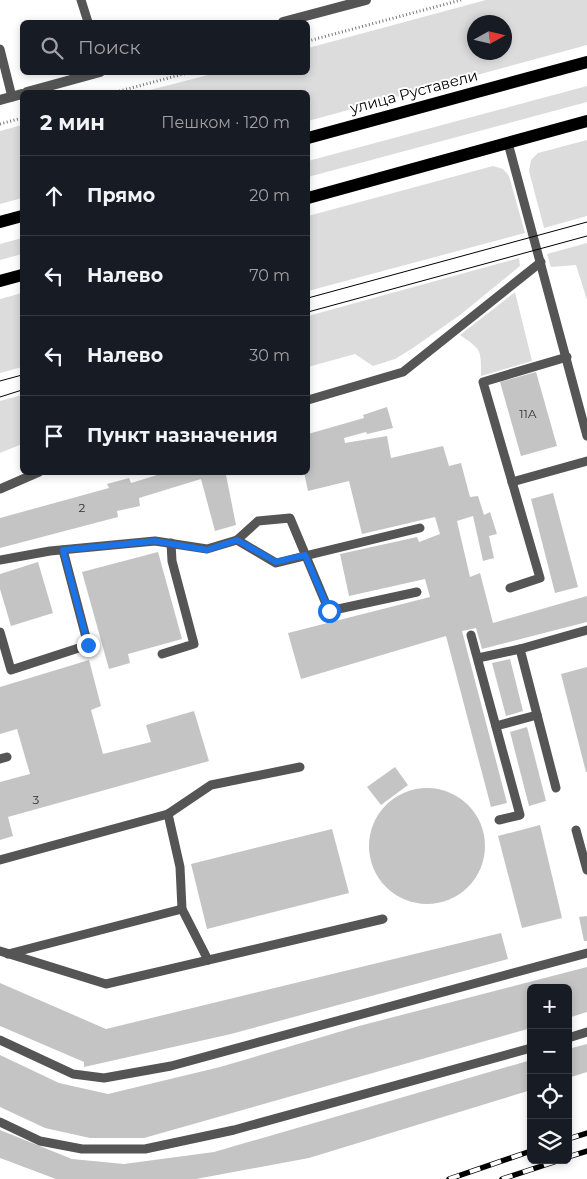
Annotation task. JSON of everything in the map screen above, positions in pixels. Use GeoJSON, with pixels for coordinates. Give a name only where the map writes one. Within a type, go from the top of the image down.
{"type":"FeatureCollection","features":[{"type":"Feature","properties":{"kind":"main road","name":"улица Руставели"},"geometry":{"type":"LineString","coordinates":[[310,137],[587,62]]}},
{"type":"Feature","properties":{"kind":"main road"},"geometry":{"type":"LineString","coordinates":[[310,197],[587,122]]}},
{"type":"Feature","properties":{"kind":"main road"},"geometry":{"type":"LineString","coordinates":[[0,222],[20,217]]}},
{"type":"Feature","properties":{"kind":"main road"},"geometry":{"type":"LineString","coordinates":[[0,281],[20,276]]}},
{"type":"Feature","properties":{"kind":"street"},"geometry":{"type":"LineString","coordinates":[[291,20],[366,0]]}},
{"type":"Feature","properties":{"kind":"street"},"geometry":{"type":"LineString","coordinates":[[34,90],[89,75]]}},
{"type":"Feature","properties":{"kind":"street"},"geometry":{"type":"LineString","coordinates":[[0,100],[20,94]]}},
{"type":"Feature","properties":{"kind":"lane"},"geometry":{"type":"LineString","coordinates":[[81,0],[87,20]]}},
{"type":"Feature","properties":{"kind":"lane"},"geometry":{"type":"LineString","coordinates":[[0,49],[12,96]]}},
{"type":"Feature","properties":{"kind":"lane"},"geometry":{"type":"LineString","coordinates":[[508,143],[567,356],[587,436]]}},
{"type":"Feature","properties":{"kind":"lane"},"geometry":{"type":"LineString","coordinates":[[310,399],[403,372],[541,262]]}},
{"type":"Feature","properties":{"kind":"lane"},"geometry":{"type":"LineString","coordinates":[[510,588],[540,578],[483,382],[567,356]]}},
{"type":"Feature","properties":{"kind":"lane"},"geometry":{"type":"LineString","coordinates":[[512,482],[587,461]]}},
{"type":"Feature","properties":{"kind":"lane"},"geometry":{"type":"LineString","coordinates":[[0,489],[31,475]]}},
{"type":"Feature","properties":{"kind":"lane"},"geometry":{"type":"LineString","coordinates":[[0,560],[63,550],[155,541],[207,550],[237,540],[258,521],[290,518],[329,611],[417,592]]}},
{"type":"Feature","properties":{"kind":"lane"},"geometry":{"type":"LineString","coordinates":[[237,540],[276,562],[420,528]]}},
{"type":"Feature","properties":{"kind":"lane"},"geometry":{"type":"LineString","coordinates":[[162,654],[194,644],[172,560],[172,544]]}},
{"type":"Feature","properties":{"kind":"lane"},"geometry":{"type":"LineString","coordinates":[[0,632],[11,670],[88,645],[63,550]]}},
{"type":"Feature","properties":{"kind":"lane"},"geometry":{"type":"LineString","coordinates":[[478,658],[520,649],[587,630]]}},
{"type":"Feature","properties":{"kind":"lane"},"geometry":{"type":"LineString","coordinates":[[471,635],[520,815],[498,820]]}},
{"type":"Feature","properties":{"kind":"lane"},"geometry":{"type":"LineString","coordinates":[[520,649],[556,788]]}},
{"type":"Feature","properties":{"kind":"lane"},"geometry":{"type":"LineString","coordinates":[[496,726],[538,715]]}},
{"type":"Feature","properties":{"kind":"lane"},"geometry":{"type":"LineString","coordinates":[[0,860],[168,814],[211,785],[300,767]]}},
{"type":"Feature","properties":{"kind":"lane"},"geometry":{"type":"LineString","coordinates":[[168,814],[180,867],[182,909],[208,960]]}},
{"type":"Feature","properties":{"kind":"lane"},"geometry":{"type":"LineString","coordinates":[[576,830],[587,870]]}},
{"type":"Feature","properties":{"kind":"lane"},"geometry":{"type":"LineString","coordinates":[[4,953],[182,909]]}},
{"type":"Feature","properties":{"kind":"lane"},"geometry":{"type":"LineString","coordinates":[[4,953],[106,984],[383,919]]}},
{"type":"Feature","properties":{"kind":"lane"},"geometry":{"type":"LineString","coordinates":[[0,1040],[73,1074],[104,1078],[171,1066],[587,953]]}},
{"type":"Feature","properties":{"kind":"lane"},"geometry":{"type":"LineString","coordinates":[[572,1037],[587,1032]]}},
{"type":"Feature","properties":{"kind":"lane"},"geometry":{"type":"LineString","coordinates":[[0,1122],[40,1141],[82,1149],[145,1149],[234,1130],[527,1049]]}},
{"type":"Feature","properties":{"kind":"path"},"geometry":{"type":"LineString","coordinates":[[310,40],[461,0]]}},
{"type":"Feature","properties":{"kind":"path"},"geometry":{"type":"LineString","coordinates":[[124,90],[180,75]]}},
{"type":"Feature","properties":{"kind":"path"},"geometry":{"type":"LineString","coordinates":[[0,124],[20,119]]}},
{"type":"Feature","properties":{"kind":"shaded area"},"geometry":{"type":"Polygon","coordinates":[[[486,0],[587,0],[587,45],[310,120],[310,90],[150,90],[208,75],[310,75],[310,47],[486,0]]]}},
{"type":"Feature","properties":{"kind":"shaded area"},"geometry":{"type":"Polygon","coordinates":[[[587,86],[587,102],[310,176],[310,160],[587,86]]]}},
{"type":"Feature","properties":{"kind":"shaded area"},"geometry":{"type":"Polygon","coordinates":[[[20,126],[20,199],[0,204],[0,131],[20,126]]]}},
{"type":"Feature","properties":{"kind":"shaded area"},"geometry":{"type":"Polygon","coordinates":[[[587,140],[587,216],[544,228],[529,171],[531,160],[538,153],[587,140]]]}},
{"type":"Feature","properties":{"kind":"shaded area"},"geometry":{"type":"Polygon","coordinates":[[[493,166],[503,169],[509,176],[525,233],[310,290],[310,215],[493,166]]]}},
{"type":"Feature","properties":{"kind":"shaded area"},"geometry":{"type":"Polygon","coordinates":[[[20,239],[20,255],[0,260],[0,244],[20,239]]]}},
{"type":"Feature","properties":{"kind":"shaded area"},"geometry":{"type":"Polygon","coordinates":[[[587,243],[587,300],[576,265],[551,267],[547,254],[587,243]]]}},
{"type":"Feature","properties":{"kind":"shaded area"},"geometry":{"type":"Polygon","coordinates":[[[519,258],[520,266],[460,315],[395,359],[373,366],[355,354],[310,366],[310,315],[519,258]]]}},
{"type":"Feature","properties":{"kind":"shaded area"},"geometry":{"type":"Polygon","coordinates":[[[515,292],[532,361],[481,376],[479,351],[460,335],[515,292]]]}},
{"type":"Feature","properties":{"kind":"shaded area"},"geometry":{"type":"Polygon","coordinates":[[[20,294],[20,368],[0,373],[0,299],[20,294]]]}},
{"type":"Feature","properties":{"kind":"shaded area"},"geometry":{"type":"Polygon","coordinates":[[[20,396],[20,445],[0,453],[0,401],[20,396]]]}},
{"type":"Feature","properties":{"kind":"building"},"geometry":{"type":"Polygon","coordinates":[[[536,372],[557,446],[521,456],[500,382],[536,372]]]}},
{"type":"Feature","properties":{"kind":"building"},"geometry":{"type":"Polygon","coordinates":[[[387,407],[393,428],[344,438],[345,443],[387,436],[391,458],[443,446],[449,466],[461,463],[470,497],[478,496],[484,515],[490,512],[497,534],[489,536],[494,558],[483,561],[473,516],[457,521],[470,577],[480,573],[493,623],[587,596],[587,622],[482,649],[476,628],[462,631],[507,803],[491,807],[446,636],[301,679],[288,633],[430,597],[425,579],[349,596],[340,554],[417,537],[419,542],[440,534],[435,517],[362,534],[349,481],[308,491],[305,475],[310,475],[310,433],[364,418],[363,415],[387,407]]]}},
{"type":"Feature","properties":{"kind":"building"},"geometry":{"type":"Polygon","coordinates":[[[157,475],[226,475],[236,525],[215,531],[201,479],[139,498],[140,506],[117,511],[118,517],[0,548],[0,518],[109,488],[107,484],[129,478],[131,483],[157,475]]]}},
{"type":"Feature","properties":{"kind":"building"},"geometry":{"type":"Polygon","coordinates":[[[553,493],[578,587],[555,593],[531,499],[553,493]]]}},
{"type":"Feature","properties":{"kind":"building"},"geometry":{"type":"Polygon","coordinates":[[[158,552],[182,639],[128,654],[130,663],[109,669],[82,572],[158,552]]]}},
{"type":"Feature","properties":{"kind":"building"},"geometry":{"type":"Polygon","coordinates":[[[38,562],[53,613],[11,626],[0,589],[0,574],[38,562]]]}},
{"type":"Feature","properties":{"kind":"building"},"geometry":{"type":"Polygon","coordinates":[[[510,659],[523,711],[506,716],[492,663],[510,659]]]}},
{"type":"Feature","properties":{"kind":"building"},"geometry":{"type":"Polygon","coordinates":[[[89,660],[101,706],[91,710],[103,754],[151,742],[146,725],[194,711],[209,761],[8,817],[13,836],[0,840],[0,782],[30,774],[17,729],[0,734],[0,687],[89,660]]]}},
{"type":"Feature","properties":{"kind":"building"},"geometry":{"type":"Polygon","coordinates":[[[587,667],[587,772],[586,772],[561,674],[587,667]]]}},
{"type":"Feature","properties":{"kind":"building"},"geometry":{"type":"Polygon","coordinates":[[[527,727],[546,801],[529,806],[510,732],[527,727]]]}},
{"type":"Feature","properties":{"kind":"building"},"geometry":{"type":"Polygon","coordinates":[[[395,767],[408,785],[381,805],[367,787],[395,767]]]}},
{"type":"Feature","properties":{"kind":"building"},"geometry":{"type":"Polygon","coordinates":[[[427,788],[449,793],[468,805],[480,824],[485,846],[480,868],[468,887],[449,899],[427,904],[405,899],[386,887],[374,868],[369,846],[374,824],[386,805],[405,793],[427,788]]]}},
{"type":"Feature","properties":{"kind":"building"},"geometry":{"type":"Polygon","coordinates":[[[540,825],[562,918],[522,928],[498,836],[540,825]]]}},
{"type":"Feature","properties":{"kind":"building"},"geometry":{"type":"Polygon","coordinates":[[[332,829],[349,893],[207,929],[191,864],[332,829]]]}},
{"type":"Feature","properties":{"kind":"building"},"geometry":{"type":"Polygon","coordinates":[[[587,916],[587,941],[584,941],[579,917],[587,916]]]}},
{"type":"Feature","properties":{"kind":"building"},"geometry":{"type":"Polygon","coordinates":[[[501,933],[508,959],[231,1034],[84,1067],[84,1062],[0,1026],[0,983],[106,1029],[501,933]]]}},
{"type":"Feature","properties":{"kind":"building"},"geometry":{"type":"Polygon","coordinates":[[[587,967],[587,1012],[572,1017],[572,984],[527,984],[527,1029],[144,1138],[90,1138],[45,1128],[0,1107],[0,1055],[59,1083],[108,1094],[220,1067],[359,1026],[587,967]]]}},
{"type":"Feature","properties":{"kind":"building"},"geometry":{"type":"Polygon","coordinates":[[[587,1044],[587,1072],[572,1077],[572,1074],[572,1048],[587,1044]]]}},
{"type":"Feature","properties":{"kind":"building"},"geometry":{"type":"Polygon","coordinates":[[[527,1061],[527,1091],[309,1158],[196,1179],[56,1179],[0,1158],[0,1130],[72,1159],[124,1164],[214,1152],[527,1061]]]}},
{"type":"Feature","properties":{"kind":"tram line"},"geometry":{"type":"LineString","coordinates":[[310,297],[587,222]]}},
{"type":"Feature","properties":{"kind":"tram line"},"geometry":{"type":"LineString","coordinates":[[310,311],[587,236]]}},
{"type":"Feature","properties":{"kind":"tram line"},"geometry":{"type":"LineString","coordinates":[[0,381],[20,376]]}},
{"type":"Feature","properties":{"kind":"tram line"},"geometry":{"type":"LineString","coordinates":[[0,397],[20,391]]}},
{"type":"Feature","properties":{"kind":"railway"},"geometry":{"type":"LineString","coordinates":[[572,1138],[587,1133]]}},
{"type":"Feature","properties":{"kind":"railway"},"geometry":{"type":"LineString","coordinates":[[572,1156],[587,1151]]}},
{"type":"Feature","properties":{"kind":"railway"},"geometry":{"type":"LineString","coordinates":[[449,1179],[527,1152]]}},
{"type":"Feature","properties":{"kind":"railway"},"geometry":{"type":"LineString","coordinates":[[502,1179],[548,1164]]}},
{"type":"Feature","properties":{"kind":"route"},"geometry":{"type":"LineString","coordinates":[[88,645],[63,550],[155,541],[207,550],[237,540],[276,562],[305,555],[329,611]]}}]}
